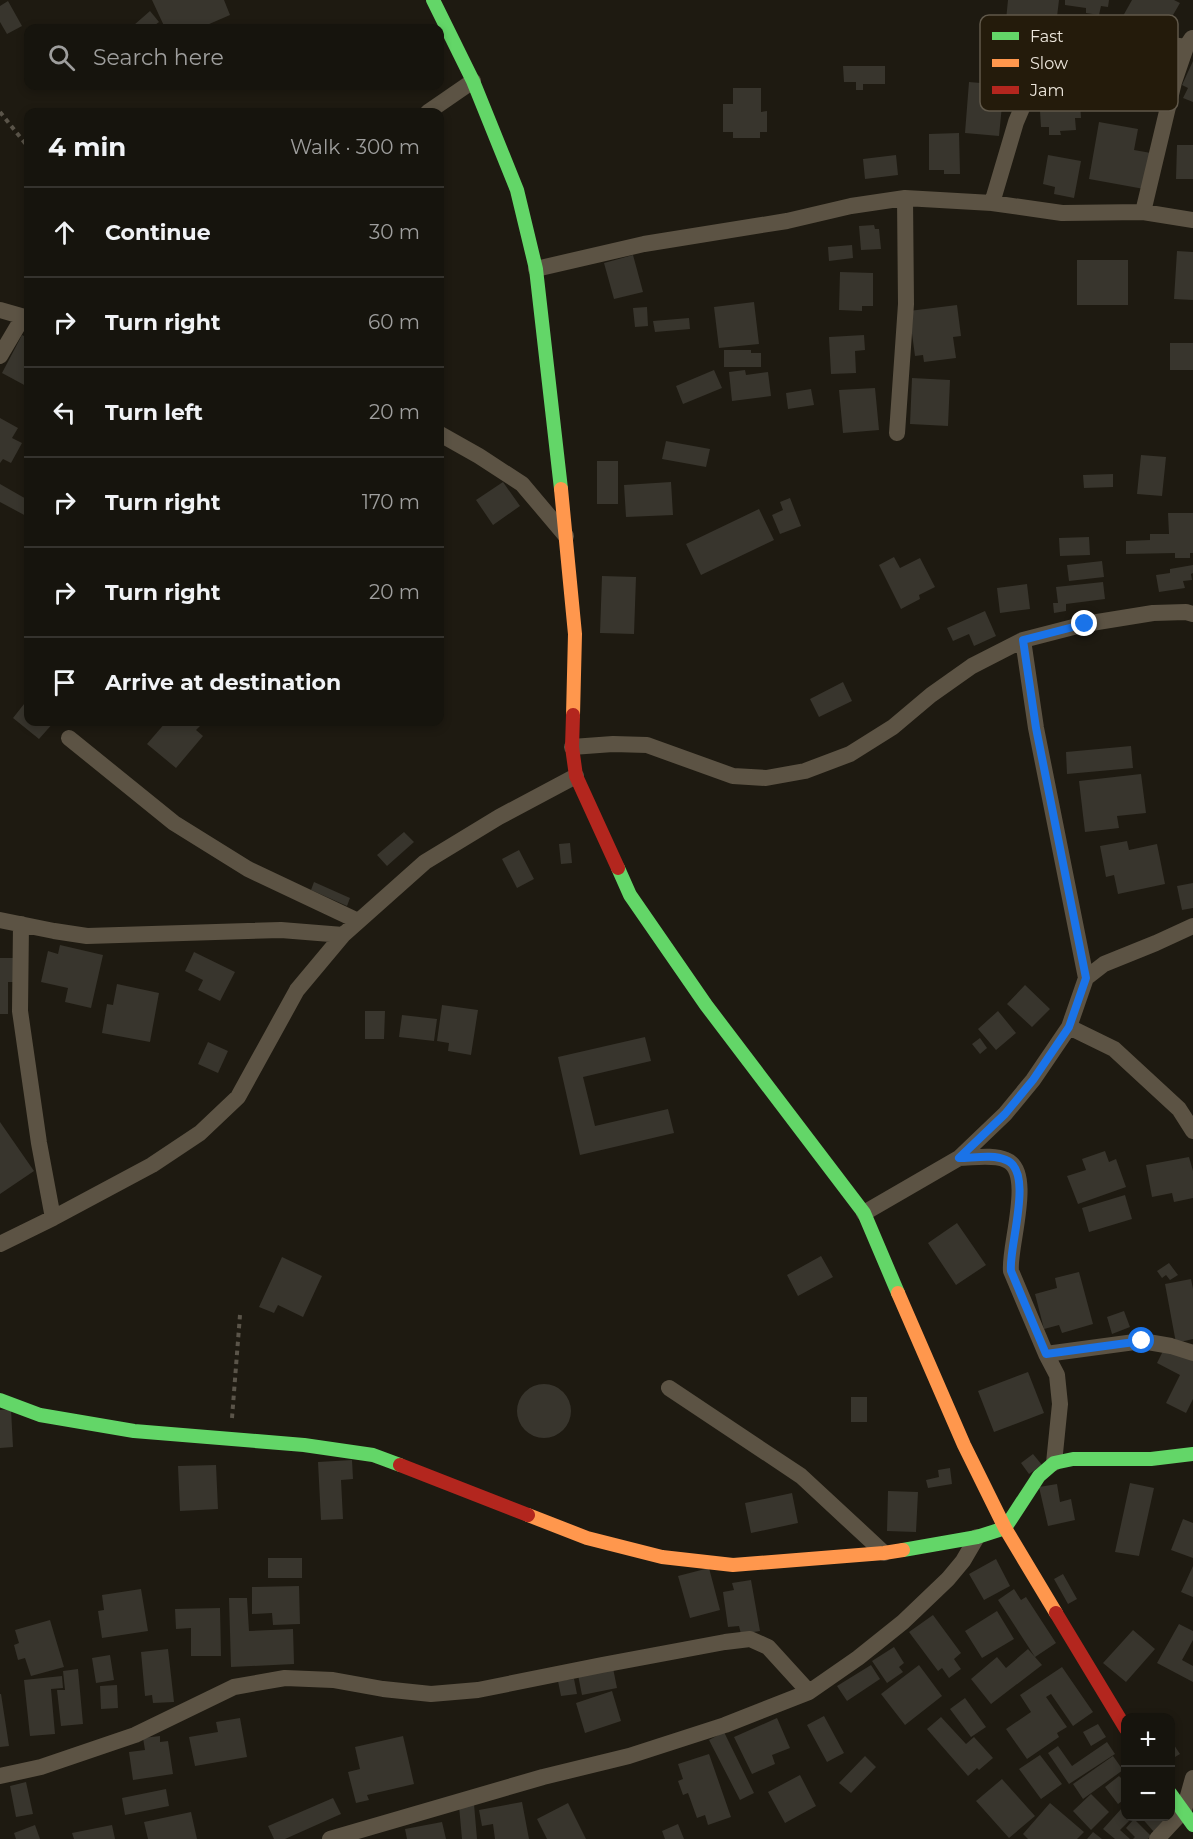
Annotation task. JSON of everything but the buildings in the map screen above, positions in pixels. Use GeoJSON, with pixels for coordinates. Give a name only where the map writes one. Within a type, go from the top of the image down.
{"type":"FeatureCollection","features":[{"type":"Feature","properties":{"kind":"street"},"geometry":{"type":"LineString","coordinates":[[433,0],[473,81],[517,190],[536,269],[575,634],[572,747],[576,776],[630,895],[706,1005],[864,1212],[964,1445],[1005,1528],[1121,1722]]}},
{"type":"Feature","properties":{"kind":"street"},"geometry":{"type":"LineString","coordinates":[[1178,72],[1190,42]]}},
{"type":"Feature","properties":{"kind":"street"},"geometry":{"type":"LineString","coordinates":[[434,108],[473,81]]}},
{"type":"Feature","properties":{"kind":"street"},"geometry":{"type":"LineString","coordinates":[[992,203],[1021,111]]}},
{"type":"Feature","properties":{"kind":"street"},"geometry":{"type":"LineString","coordinates":[[1143,212],[1167,111]]}},
{"type":"Feature","properties":{"kind":"street"},"geometry":{"type":"LineString","coordinates":[[536,269],[644,244],[787,221],[851,206],[905,198],[992,203],[1062,213],[1143,212],[1193,220]]}},
{"type":"Feature","properties":{"kind":"street"},"geometry":{"type":"LineString","coordinates":[[897,433],[906,304],[905,198]]}},
{"type":"Feature","properties":{"kind":"street"},"geometry":{"type":"LineString","coordinates":[[0,310],[24,316]]}},
{"type":"Feature","properties":{"kind":"street"},"geometry":{"type":"LineString","coordinates":[[0,356],[24,320]]}},
{"type":"Feature","properties":{"kind":"street"},"geometry":{"type":"LineString","coordinates":[[444,436],[522,484],[566,537]]}},
{"type":"Feature","properties":{"kind":"street"},"geometry":{"type":"LineString","coordinates":[[572,747],[613,744],[646,745],[733,776],[766,778],[805,771],[849,754],[893,727],[972,666],[1023,640],[1085,624],[1153,613],[1186,612],[1193,614]]}},
{"type":"Feature","properties":{"kind":"street"},"geometry":{"type":"LineString","coordinates":[[864,1212],[959,1158],[1005,1114],[1033,1080],[1069,1027],[1086,978],[1036,728],[1023,640]]}},
{"type":"Feature","properties":{"kind":"street"},"geometry":{"type":"LineString","coordinates":[[69,738],[174,823],[248,869],[358,921]]}},
{"type":"Feature","properties":{"kind":"street"},"geometry":{"type":"LineString","coordinates":[[0,1244],[162,1159],[200,1133],[238,1096],[297,990],[343,935],[424,862],[499,817],[576,776]]}},
{"type":"Feature","properties":{"kind":"street"},"geometry":{"type":"LineString","coordinates":[[0,920],[87,936],[281,930],[343,935]]}},
{"type":"Feature","properties":{"kind":"street"},"geometry":{"type":"LineString","coordinates":[[21,924],[20,1011],[53,1218]]}},
{"type":"Feature","properties":{"kind":"street"},"geometry":{"type":"LineString","coordinates":[[1086,978],[1104,964],[1193,926]]}},
{"type":"Feature","properties":{"kind":"street"},"geometry":{"type":"LineString","coordinates":[[1069,1027],[1114,1049],[1179,1109],[1193,1131]]}},
{"type":"Feature","properties":{"kind":"street"},"geometry":{"type":"LineString","coordinates":[[959,1158],[996,1158],[1008,1160],[1015,1167],[1020,1202],[1010,1261],[1011,1271],[1057,1375],[1060,1404],[1054,1463]]}},
{"type":"Feature","properties":{"kind":"street"},"geometry":{"type":"LineString","coordinates":[[1046,1354],[1142,1341],[1193,1353]]}},
{"type":"Feature","properties":{"kind":"street"},"geometry":{"type":"LineString","coordinates":[[669,1389],[801,1476],[884,1553]]}},
{"type":"Feature","properties":{"kind":"street"},"geometry":{"type":"LineString","coordinates":[[0,1400],[40,1415],[134,1431],[304,1445],[373,1455],[586,1539],[662,1557],[733,1565],[884,1553],[977,1537],[1005,1528],[1039,1476],[1054,1463],[1073,1459],[1151,1460],[1193,1454]]}},
{"type":"Feature","properties":{"kind":"street"},"geometry":{"type":"LineString","coordinates":[[330,1839],[543,1777],[629,1756],[725,1725],[808,1692],[858,1658],[903,1622],[948,1579],[963,1561],[977,1537]]}},
{"type":"Feature","properties":{"kind":"street"},"geometry":{"type":"LineString","coordinates":[[0,1776],[40,1767],[135,1735],[234,1687],[285,1677],[333,1680],[383,1689],[431,1694],[478,1690],[725,1642],[750,1640],[768,1647],[808,1692]]}},
{"type":"Feature","properties":{"kind":"street"},"geometry":{"type":"LineString","coordinates":[[1157,1839],[1184,1810],[1193,1778]]}},
{"type":"Feature","properties":{"kind":"street"},"geometry":{"type":"LineString","coordinates":[[1175,1799],[1193,1825]]}},
{"type":"Feature","properties":{"kind":"path"},"geometry":{"type":"LineString","coordinates":[[0,112],[24,142]]}},
{"type":"Feature","properties":{"kind":"path"},"geometry":{"type":"LineString","coordinates":[[231,1440],[240,1315]]}},
{"type":"Feature","properties":{"kind":"traffic: fast"},"geometry":{"type":"LineString","coordinates":[[433,0],[473,81],[517,190],[536,269],[561,489]]}},
{"type":"Feature","properties":{"kind":"traffic: fast"},"geometry":{"type":"LineString","coordinates":[[618,868],[630,895],[706,1005],[864,1213],[898,1293]]}},
{"type":"Feature","properties":{"kind":"traffic: fast"},"geometry":{"type":"LineString","coordinates":[[0,1400],[40,1415],[134,1431],[304,1445],[373,1455],[400,1465]]}},
{"type":"Feature","properties":{"kind":"traffic: fast"},"geometry":{"type":"LineString","coordinates":[[903,1550],[977,1537],[1005,1528],[1039,1476],[1054,1463],[1073,1459],[1151,1459],[1193,1454]]}},
{"type":"Feature","properties":{"kind":"traffic: fast"},"geometry":{"type":"LineString","coordinates":[[1175,1800],[1193,1825]]}},
{"type":"Feature","properties":{"kind":"traffic: slow"},"geometry":{"type":"LineString","coordinates":[[561,489],[575,634],[573,715]]}},
{"type":"Feature","properties":{"kind":"traffic: slow"},"geometry":{"type":"LineString","coordinates":[[898,1293],[964,1445],[1005,1528],[1056,1613]]}},
{"type":"Feature","properties":{"kind":"traffic: slow"},"geometry":{"type":"LineString","coordinates":[[528,1515],[587,1538],[662,1557],[733,1565],[903,1550]]}},
{"type":"Feature","properties":{"kind":"traffic: jam"},"geometry":{"type":"LineString","coordinates":[[573,715],[572,747],[576,776],[618,868]]}},
{"type":"Feature","properties":{"kind":"traffic: jam"},"geometry":{"type":"LineString","coordinates":[[400,1465],[528,1515]]}},
{"type":"Feature","properties":{"kind":"traffic: jam"},"geometry":{"type":"LineString","coordinates":[[1056,1613],[1121,1721]]}},
{"type":"Feature","properties":{"kind":"route"},"geometry":{"type":"LineString","coordinates":[[1085,624],[1023,640],[1036,728],[1086,978],[1069,1027],[1033,1080],[1005,1114],[959,1158],[996,1158],[1008,1160],[1015,1167],[1020,1202],[1010,1261],[1011,1271],[1046,1354],[1142,1341]]}}]}
